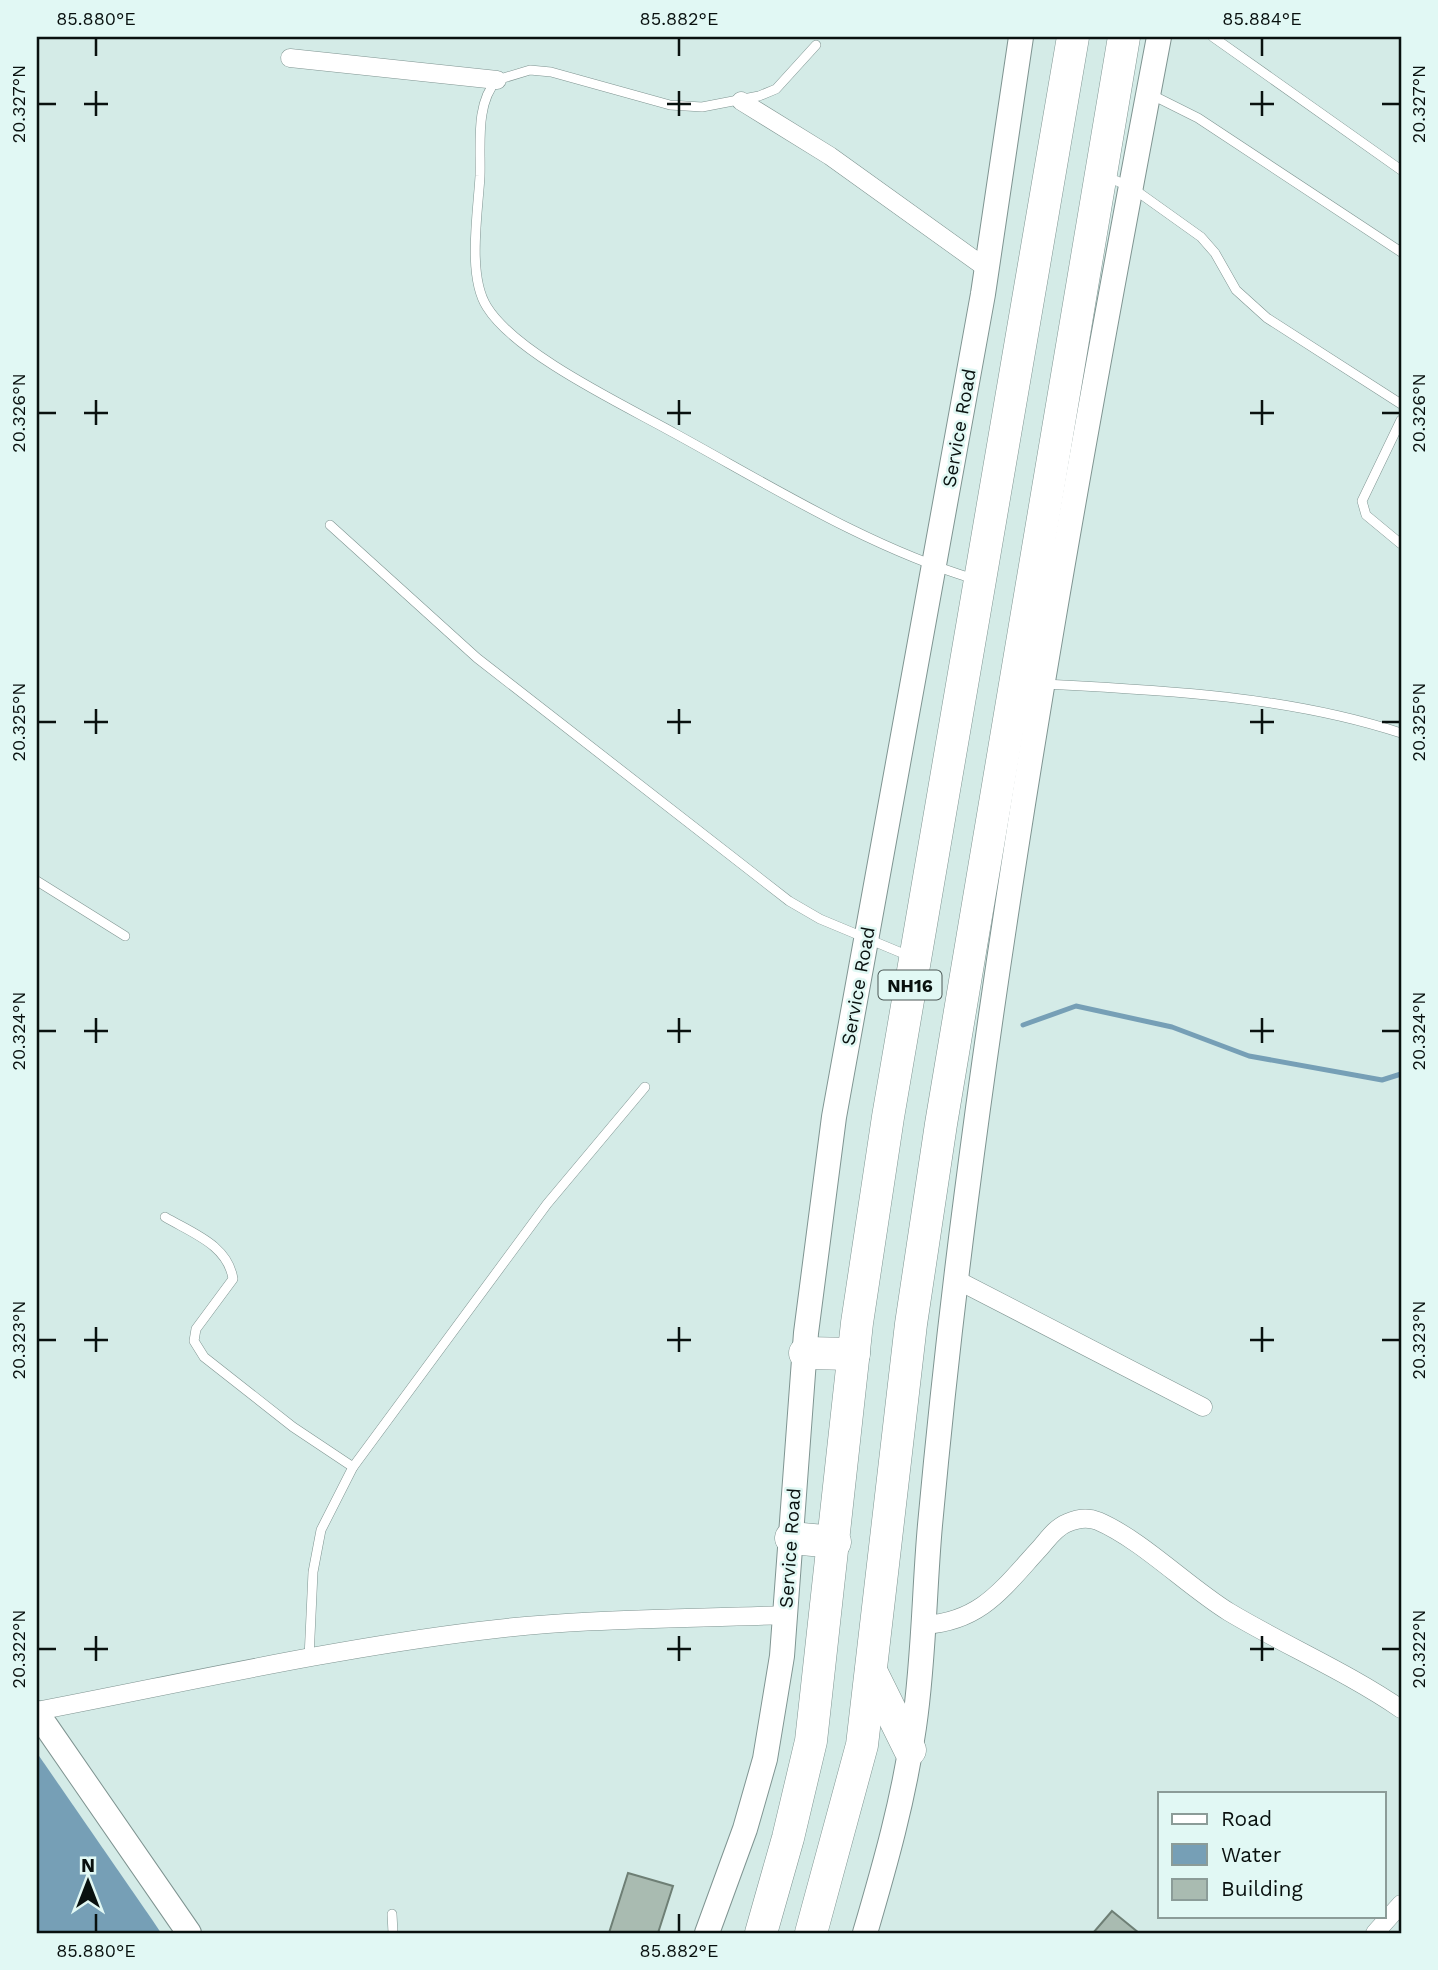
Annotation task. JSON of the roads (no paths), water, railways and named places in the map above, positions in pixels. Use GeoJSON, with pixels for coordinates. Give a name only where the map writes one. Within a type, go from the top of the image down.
{"type":"FeatureCollection","features":[{"type":"Feature","properties":{"kind":"highway","name":"NH16"},"geometry":{"type":"LineString","coordinates":[[761,1933],[788,1838],[811,1741],[854,1354],[883,1145],[1073,37]]}},
{"type":"Feature","properties":{"kind":"highway","name":"NH16"},"geometry":{"type":"LineString","coordinates":[[811,1933],[862,1745],[911,1324],[1044,595],[1101,175],[1124,37]]}},
{"type":"Feature","properties":{"kind":"highway"},"geometry":{"type":"LineString","coordinates":[[805,1353],[854,1354]]}},
{"type":"Feature","properties":{"kind":"highway"},"geometry":{"type":"LineString","coordinates":[[791,1538],[835,1542]]}},
{"type":"Feature","properties":{"kind":"highway"},"geometry":{"type":"LineString","coordinates":[[871,1671],[910,1750]]}},
{"type":"Feature","properties":{"kind":"street","name":"Service Road"},"geometry":{"type":"LineString","coordinates":[[707,1933],[745,1829],[765,1759],[782,1656],[805,1353],[834,1117],[986,268],[1021,37]]}},
{"type":"Feature","properties":{"kind":"street"},"geometry":{"type":"LineString","coordinates":[[864,1933],[895,1832],[910,1750],[925,1625],[930,1527],[957,1280],[999,952],[1043,684],[1044,595],[1131,187],[1159,37]]}},
{"type":"Feature","properties":{"kind":"street"},"geometry":{"type":"LineString","coordinates":[[290,58],[497,80]]}},
{"type":"Feature","properties":{"kind":"street"},"geometry":{"type":"LineString","coordinates":[[741,101],[830,156],[986,268]]}},
{"type":"Feature","properties":{"kind":"street"},"geometry":{"type":"LineString","coordinates":[[957,1280],[1203,1407]]}},
{"type":"Feature","properties":{"kind":"street"},"geometry":{"type":"LineString","coordinates":[[925,1625],[957,1620],[976,1613],[1058,1528],[1082,1519],[1096,1520],[1120,1534],[1228,1612],[1345,1673],[1401,1709]]}},
{"type":"Feature","properties":{"kind":"street"},"geometry":{"type":"LineString","coordinates":[[189,1933],[37,1712],[309,1660],[518,1627],[583,1621],[785,1615]]}},
{"type":"Feature","properties":{"kind":"street"},"geometry":{"type":"LineString","coordinates":[[1375,1933],[1401,1904]]}},
{"type":"Feature","properties":{"kind":"lane"},"geometry":{"type":"LineString","coordinates":[[1213,37],[1401,170]]}},
{"type":"Feature","properties":{"kind":"lane"},"geometry":{"type":"LineString","coordinates":[[816,45],[776,89],[741,101],[702,107],[670,105],[551,72],[530,70],[497,80],[484,103],[476,274],[485,306],[511,336],[595,389],[836,522],[934,567],[978,580]]}},
{"type":"Feature","properties":{"kind":"lane"},"geometry":{"type":"LineString","coordinates":[[1148,94],[1198,118],[1401,252]]}},
{"type":"Feature","properties":{"kind":"lane"},"geometry":{"type":"LineString","coordinates":[[1101,175],[1131,187],[1201,237],[1215,253],[1236,290],[1267,318],[1401,404]]}},
{"type":"Feature","properties":{"kind":"lane"},"geometry":{"type":"LineString","coordinates":[[1401,420],[1362,501],[1366,515],[1401,544]]}},
{"type":"Feature","properties":{"kind":"lane"},"geometry":{"type":"LineString","coordinates":[[330,524],[477,658],[789,901],[820,919],[914,959]]}},
{"type":"Feature","properties":{"kind":"lane"},"geometry":{"type":"LineString","coordinates":[[1043,684],[1181,692],[1357,719],[1401,733]]}},
{"type":"Feature","properties":{"kind":"lane"},"geometry":{"type":"LineString","coordinates":[[37,881],[125,936]]}},
{"type":"Feature","properties":{"kind":"lane"},"geometry":{"type":"LineString","coordinates":[[309,1660],[313,1572],[321,1530],[353,1466],[547,1204],[645,1087]]}},
{"type":"Feature","properties":{"kind":"lane"},"geometry":{"type":"LineString","coordinates":[[165,1217],[220,1250],[231,1265],[233,1279],[196,1329],[194,1341],[204,1357],[293,1427],[353,1466]]}},
{"type":"Feature","properties":{"kind":"lane"},"geometry":{"type":"LineString","coordinates":[[392,1914],[393,1933]]}},
{"type":"Feature","properties":{"kind":"water"},"geometry":{"type":"Polygon","coordinates":[[[37,1753],[153,1921],[161,1933],[37,1933],[37,1753]]]}},
{"type":"Feature","properties":{"kind":"waterway"},"geometry":{"type":"LineString","coordinates":[[1023,1025],[1076,1006],[1172,1027],[1249,1056],[1382,1080],[1401,1074]]}}]}
